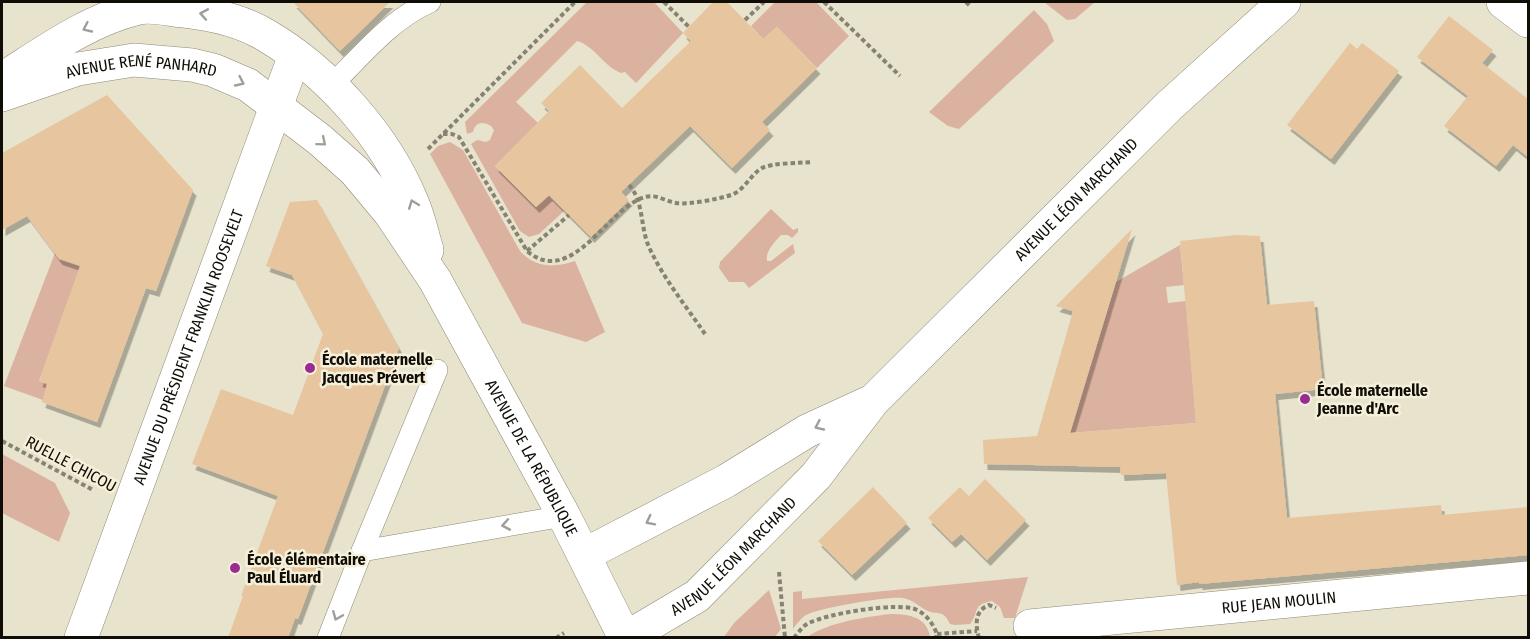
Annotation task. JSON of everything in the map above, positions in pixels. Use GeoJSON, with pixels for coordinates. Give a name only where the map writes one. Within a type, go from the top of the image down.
{"type":"FeatureCollection","features":[{"type":"Feature","properties":{"kind":"main road","name":"AVENUE LÉON MARCHAND"},"geometry":{"type":"LineString","coordinates":[[625,638],[697,596],[816,476],[873,401],[1169,106],[1284,2]]}},
{"type":"Feature","properties":{"kind":"main road"},"geometry":{"type":"LineString","coordinates":[[1503,2],[1528,21]]}},
{"type":"Feature","properties":{"kind":"main road","name":"AVENUE RENÉ PANHARD"},"geometry":{"type":"LineString","coordinates":[[2,79],[73,34],[141,4],[231,20],[266,35],[295,55]]}},
{"type":"Feature","properties":{"kind":"main road","name":"AVENUE DE LA RÉPUBLIQUE"},"geometry":{"type":"LineString","coordinates":[[295,55],[351,107],[396,168],[413,203],[435,280]]}},
{"type":"Feature","properties":{"kind":"main road","name":"AVENUE DU PRÉSIDENT FRANKLIN ROOSEVELT"},"geometry":{"type":"LineString","coordinates":[[81,638],[295,55]]}},
{"type":"Feature","properties":{"kind":"main road","name":"AVENUE RENÉ PANHARD"},"geometry":{"type":"LineString","coordinates":[[2,95],[78,69],[134,60],[180,63],[213,70],[248,85],[276,105]]}},
{"type":"Feature","properties":{"kind":"main road","name":"AVENUE DE LA RÉPUBLIQUE"},"geometry":{"type":"LineString","coordinates":[[276,105],[355,171],[390,213],[435,280],[564,516],[625,638]]}},
{"type":"Feature","properties":{"kind":"main road","name":"AVENUE LÉON MARCHAND"},"geometry":{"type":"LineString","coordinates":[[584,555],[726,481],[807,431],[873,401]]}},
{"type":"Feature","properties":{"kind":"main road","name":"RUE JEAN MOULIN"},"geometry":{"type":"LineString","coordinates":[[1030,626],[1528,578]]}},
{"type":"Feature","properties":{"kind":"lane"},"geometry":{"type":"LineString","coordinates":[[331,86],[392,26],[414,9],[430,2]]}},
{"type":"Feature","properties":{"kind":"lane"},"geometry":{"type":"LineString","coordinates":[[328,638],[437,370]]}},
{"type":"Feature","properties":{"kind":"lane"},"geometry":{"type":"LineString","coordinates":[[362,551],[564,516]]}},
{"type":"Feature","properties":{"kind":"path"},"geometry":{"type":"LineString","coordinates":[[427,150],[575,2]]}},
{"type":"Feature","properties":{"kind":"path"},"geometry":{"type":"LineString","coordinates":[[664,2],[689,27]]}},
{"type":"Feature","properties":{"kind":"path"},"geometry":{"type":"LineString","coordinates":[[745,20],[764,2]]}},
{"type":"Feature","properties":{"kind":"path"},"geometry":{"type":"LineString","coordinates":[[824,2],[900,76]]}},
{"type":"Feature","properties":{"kind":"path"},"geometry":{"type":"LineString","coordinates":[[966,2],[970,6]]}},
{"type":"Feature","properties":{"kind":"path"},"geometry":{"type":"LineString","coordinates":[[443,134],[452,134],[464,142],[526,251],[539,259],[549,261],[567,257],[588,244],[632,204],[646,197],[657,196],[682,203],[730,195],[738,192],[761,168],[812,162]]}},
{"type":"Feature","properties":{"kind":"path"},"geometry":{"type":"LineString","coordinates":[[629,185],[637,194],[648,245],[661,269],[705,334]]}},
{"type":"Feature","properties":{"kind":"path"},"geometry":{"type":"LineString","coordinates":[[526,251],[569,215]]}},
{"type":"Feature","properties":{"kind":"path","name":"RUELLE CHICOU"},"geometry":{"type":"LineString","coordinates":[[2,441],[128,508]]}},
{"type":"Feature","properties":{"kind":"path"},"geometry":{"type":"LineString","coordinates":[[778,572],[785,638]]}},
{"type":"Feature","properties":{"kind":"path"},"geometry":{"type":"LineString","coordinates":[[979,638],[976,618],[982,608],[993,605],[999,616]]}},
{"type":"Feature","properties":{"kind":"path"},"geometry":{"type":"LineString","coordinates":[[794,638],[807,624],[839,615],[892,606],[905,606],[918,610],[927,617],[937,636],[977,631]]}},
{"type":"Feature","properties":{"kind":"path"},"geometry":{"type":"LineString","coordinates":[[556,638],[564,633]]}},
{"type":"Feature","properties":{"kind":"shaded area"},"geometry":{"type":"Polygon","coordinates":[[[587,2],[654,2],[683,33],[636,83],[625,72],[615,70],[589,47],[577,41],[516,102],[538,123],[495,166],[536,207],[549,196],[564,211],[539,234],[529,237],[520,231],[471,144],[477,140],[486,142],[490,140],[494,130],[488,124],[480,123],[473,132],[467,134],[465,122],[587,2]]]}},
{"type":"Feature","properties":{"kind":"shaded area"},"geometry":{"type":"Polygon","coordinates":[[[775,2],[816,2],[849,36],[817,68],[777,27],[763,39],[751,26],[775,2]]]}},
{"type":"Feature","properties":{"kind":"shaded area"},"geometry":{"type":"Polygon","coordinates":[[[1044,2],[1095,2],[1075,19],[1067,20],[1044,2]]]}},
{"type":"Feature","properties":{"kind":"shaded area"},"geometry":{"type":"Polygon","coordinates":[[[1034,10],[1047,24],[1054,41],[959,129],[948,126],[929,112],[1034,10]]]}},
{"type":"Feature","properties":{"kind":"shaded area"},"geometry":{"type":"Polygon","coordinates":[[[450,142],[463,150],[520,251],[526,257],[546,265],[560,265],[575,261],[605,332],[586,342],[522,323],[430,154],[438,146],[450,142]]]}},
{"type":"Feature","properties":{"kind":"shaded area"},"geometry":{"type":"Polygon","coordinates":[[[771,209],[793,230],[798,228],[798,232],[792,238],[788,235],[781,235],[769,250],[767,261],[771,261],[793,244],[795,253],[749,288],[744,282],[729,282],[719,268],[720,262],[771,209]]]}},
{"type":"Feature","properties":{"kind":"shaded area"},"geometry":{"type":"Polygon","coordinates":[[[1180,245],[1184,285],[1166,287],[1168,303],[1186,301],[1196,423],[1070,433],[1116,282],[1180,245]]]}},
{"type":"Feature","properties":{"kind":"shaded area"},"geometry":{"type":"Polygon","coordinates":[[[55,253],[82,262],[39,381],[48,384],[43,400],[4,386],[55,253]]]}},
{"type":"Feature","properties":{"kind":"shaded area"},"geometry":{"type":"Polygon","coordinates":[[[2,454],[55,483],[70,513],[59,542],[2,513],[2,454]]]}},
{"type":"Feature","properties":{"kind":"shaded area"},"geometry":{"type":"Polygon","coordinates":[[[1028,577],[1015,618],[1004,618],[1000,607],[992,601],[978,607],[970,624],[955,625],[950,624],[942,614],[928,611],[907,599],[895,598],[854,603],[814,612],[804,616],[793,629],[793,592],[802,591],[802,599],[1028,577]]]}},
{"type":"Feature","properties":{"kind":"shaded area"},"geometry":{"type":"Polygon","coordinates":[[[769,590],[781,629],[775,637],[724,637],[734,623],[769,590]]]}},
{"type":"Feature","properties":{"kind":"shaded area"},"geometry":{"type":"Polygon","coordinates":[[[891,614],[916,618],[925,625],[930,637],[807,637],[837,624],[891,614]]]}},
{"type":"Feature","properties":{"kind":"building"},"geometry":{"type":"Polygon","coordinates":[[[293,2],[390,2],[340,51],[293,2]]]}},
{"type":"Feature","properties":{"kind":"building"},"geometry":{"type":"Polygon","coordinates":[[[713,2],[727,2],[763,39],[777,27],[817,68],[762,122],[770,130],[732,168],[690,126],[621,192],[629,200],[591,237],[549,195],[536,207],[495,166],[549,111],[541,103],[580,65],[622,108],[691,41],[683,33],[713,2]]]}},
{"type":"Feature","properties":{"kind":"building"},"geometry":{"type":"Polygon","coordinates":[[[1449,16],[1493,50],[1482,63],[1528,99],[1528,157],[1513,145],[1496,166],[1444,126],[1468,96],[1417,57],[1449,16]]]}},
{"type":"Feature","properties":{"kind":"building"},"geometry":{"type":"Polygon","coordinates":[[[1350,43],[1357,49],[1362,43],[1399,71],[1331,159],[1287,125],[1350,43]]]}},
{"type":"Feature","properties":{"kind":"building"},"geometry":{"type":"Polygon","coordinates":[[[107,95],[193,190],[156,291],[146,288],[97,422],[42,402],[47,384],[39,381],[80,266],[59,259],[27,216],[2,230],[2,153],[107,95]]]}},
{"type":"Feature","properties":{"kind":"building","name":"École maternelle Jacques Prévert"},"geometry":{"type":"Polygon","coordinates":[[[317,200],[399,348],[298,619],[295,618],[288,638],[228,638],[278,496],[192,464],[221,389],[293,415],[323,334],[292,275],[266,266],[290,202],[317,200]]]}},
{"type":"Feature","properties":{"kind":"building"},"geometry":{"type":"Polygon","coordinates":[[[1132,229],[1070,433],[1196,423],[1180,241],[1236,235],[1260,236],[1267,305],[1314,301],[1323,389],[1275,394],[1287,518],[1441,505],[1442,515],[1528,507],[1528,555],[1177,585],[1166,473],[1121,475],[1120,467],[984,464],[983,440],[1037,436],[1073,311],[1056,306],[1132,229]]]}},
{"type":"Feature","properties":{"kind":"building"},"geometry":{"type":"Polygon","coordinates":[[[985,479],[1026,520],[987,560],[961,534],[952,542],[928,518],[960,487],[969,496],[985,479]]]}},
{"type":"Feature","properties":{"kind":"building"},"geometry":{"type":"Polygon","coordinates":[[[873,487],[907,523],[852,575],[818,541],[873,487]]]}},
{"type":"Feature","properties":{"kind":"place","name":"École maternelle Jacques Prévert"},"geometry":{"type":"Point","coordinates":[310,368]}},
{"type":"Feature","properties":{"kind":"place","name":"École maternelle Jeanne d'Arc"},"geometry":{"type":"Point","coordinates":[1305,399]}},
{"type":"Feature","properties":{"kind":"place","name":"École élémentaire Paul Éluard"},"geometry":{"type":"Point","coordinates":[235,568]}}]}
